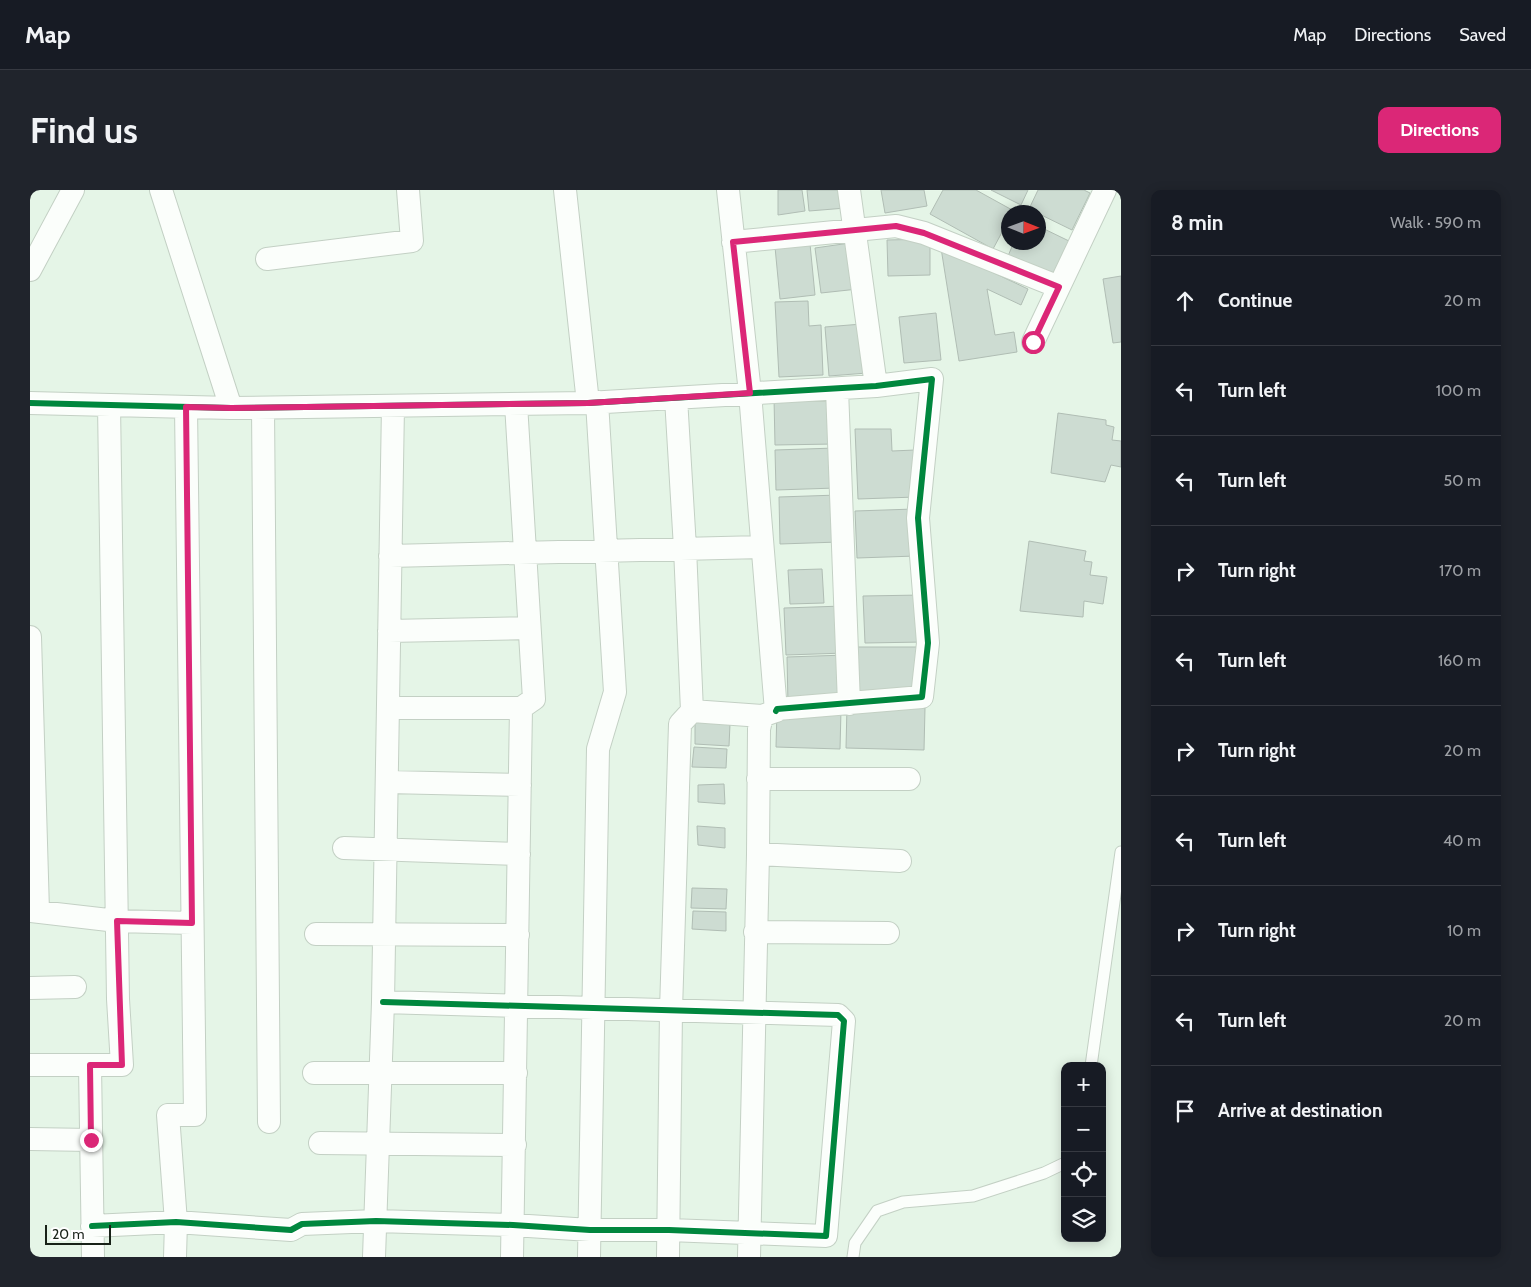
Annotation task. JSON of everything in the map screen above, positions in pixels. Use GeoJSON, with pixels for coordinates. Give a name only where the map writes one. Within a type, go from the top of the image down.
{"type":"FeatureCollection","features":[{"type":"Feature","properties":{"kind":"street"},"geometry":{"type":"LineString","coordinates":[[30,270],[72,190]]}},
{"type":"Feature","properties":{"kind":"street"},"geometry":{"type":"LineString","coordinates":[[161,190],[231,408]]}},
{"type":"Feature","properties":{"kind":"street"},"geometry":{"type":"LineString","coordinates":[[267,259],[412,241],[408,190]]}},
{"type":"Feature","properties":{"kind":"street"},"geometry":{"type":"LineString","coordinates":[[565,190],[592,403],[606,550],[615,692],[598,749],[589,1257]]}},
{"type":"Feature","properties":{"kind":"street"},"geometry":{"type":"LineString","coordinates":[[728,190],[750,393],[762,547],[769,713],[759,729],[749,1257]]}},
{"type":"Feature","properties":{"kind":"street"},"geometry":{"type":"LineString","coordinates":[[849,190],[876,386]]}},
{"type":"Feature","properties":{"kind":"street"},"geometry":{"type":"LineString","coordinates":[[1033,342],[1105,190]]}},
{"type":"Feature","properties":{"kind":"street"},"geometry":{"type":"LineString","coordinates":[[733,242],[896,226],[924,233],[1059,287]]}},
{"type":"Feature","properties":{"kind":"street"},"geometry":{"type":"LineString","coordinates":[[30,403],[263,408],[592,403],[837,389],[932,379],[918,518],[928,643],[922,697],[777,709],[769,713],[692,711]]}},
{"type":"Feature","properties":{"kind":"street"},"geometry":{"type":"LineString","coordinates":[[837,389],[849,704]]}},
{"type":"Feature","properties":{"kind":"street"},"geometry":{"type":"LineString","coordinates":[[668,1257],[671,1010],[680,724],[692,711],[676,398]]}},
{"type":"Feature","properties":{"kind":"street"},"geometry":{"type":"LineString","coordinates":[[388,708],[521,708],[534,699],[516,404]]}},
{"type":"Feature","properties":{"kind":"street"},"geometry":{"type":"LineString","coordinates":[[30,1065],[122,1065],[117,921],[109,405]]}},
{"type":"Feature","properties":{"kind":"street"},"geometry":{"type":"LineString","coordinates":[[374,1257],[383,1002],[393,406]]}},
{"type":"Feature","properties":{"kind":"street"},"geometry":{"type":"LineString","coordinates":[[175,1257],[176,1222],[168,1114],[195,1115],[186,407]]}},
{"type":"Feature","properties":{"kind":"street"},"geometry":{"type":"LineString","coordinates":[[263,408],[269,1122]]}},
{"type":"Feature","properties":{"kind":"street"},"geometry":{"type":"LineString","coordinates":[[390,556],[762,547]]}},
{"type":"Feature","properties":{"kind":"street"},"geometry":{"type":"LineString","coordinates":[[389,631],[530,628]]}},
{"type":"Feature","properties":{"kind":"street"},"geometry":{"type":"LineString","coordinates":[[30,637],[34,911],[117,921],[192,923]]}},
{"type":"Feature","properties":{"kind":"street"},"geometry":{"type":"LineString","coordinates":[[512,1257],[521,708]]}},
{"type":"Feature","properties":{"kind":"street"},"geometry":{"type":"LineString","coordinates":[[758,780],[909,779]]}},
{"type":"Feature","properties":{"kind":"street"},"geometry":{"type":"LineString","coordinates":[[387,782],[520,785]]}},
{"type":"Feature","properties":{"kind":"street"},"geometry":{"type":"LineString","coordinates":[[344,848],[519,854]]}},
{"type":"Feature","properties":{"kind":"street"},"geometry":{"type":"LineString","coordinates":[[758,854],[900,861]]}},
{"type":"Feature","properties":{"kind":"street"},"geometry":{"type":"LineString","coordinates":[[755,932],[888,933]]}},
{"type":"Feature","properties":{"kind":"street"},"geometry":{"type":"LineString","coordinates":[[316,934],[518,935]]}},
{"type":"Feature","properties":{"kind":"street"},"geometry":{"type":"LineString","coordinates":[[30,988],[75,987]]}},
{"type":"Feature","properties":{"kind":"street"},"geometry":{"type":"LineString","coordinates":[[92,1226],[176,1222],[291,1230],[302,1224],[376,1221],[590,1230],[669,1230],[826,1236],[844,1021],[838,1016],[383,1002]]}},
{"type":"Feature","properties":{"kind":"street"},"geometry":{"type":"LineString","coordinates":[[90,1065],[93,1257]]}},
{"type":"Feature","properties":{"kind":"street"},"geometry":{"type":"LineString","coordinates":[[314,1073],[516,1073]]}},
{"type":"Feature","properties":{"kind":"street"},"geometry":{"type":"LineString","coordinates":[[30,1139],[91,1140]]}},
{"type":"Feature","properties":{"kind":"street"},"geometry":{"type":"LineString","coordinates":[[320,1143],[515,1145]]}},
{"type":"Feature","properties":{"kind":"lane"},"geometry":{"type":"LineString","coordinates":[[1093,1062],[1121,852]]}},
{"type":"Feature","properties":{"kind":"lane"},"geometry":{"type":"LineString","coordinates":[[853,1257],[855,1244],[877,1211],[903,1202],[973,1196],[1044,1174],[1061,1165]]}},
{"type":"Feature","properties":{"kind":"building"},"geometry":{"type":"Polygon","coordinates":[[[778,190],[802,190],[805,211],[778,215],[778,190]]]}},
{"type":"Feature","properties":{"kind":"building"},"geometry":{"type":"Polygon","coordinates":[[[807,190],[844,190],[846,208],[809,211],[807,190]]]}},
{"type":"Feature","properties":{"kind":"building"},"geometry":{"type":"Polygon","coordinates":[[[881,190],[924,190],[927,206],[885,213],[881,190]]]}},
{"type":"Feature","properties":{"kind":"building"},"geometry":{"type":"Polygon","coordinates":[[[943,190],[976,190],[1003,205],[1001,205],[1001,234],[993,249],[930,214],[943,190]]]}},
{"type":"Feature","properties":{"kind":"building"},"geometry":{"type":"Polygon","coordinates":[[[991,190],[1028,190],[1021,205],[991,190]]]}},
{"type":"Feature","properties":{"kind":"building"},"geometry":{"type":"Polygon","coordinates":[[[1038,190],[1084,190],[1090,193],[1072,230],[1046,217],[1046,205],[1031,205],[1038,190]]]}},
{"type":"Feature","properties":{"kind":"building"},"geometry":{"type":"Polygon","coordinates":[[[1046,230],[1069,241],[1051,278],[1008,256],[1011,250],[1046,250],[1046,230]]]}},
{"type":"Feature","properties":{"kind":"building"},"geometry":{"type":"Polygon","coordinates":[[[930,239],[930,275],[888,276],[887,240],[930,239]]]}},
{"type":"Feature","properties":{"kind":"building"},"geometry":{"type":"Polygon","coordinates":[[[850,243],[858,289],[821,293],[815,248],[850,243]]]}},
{"type":"Feature","properties":{"kind":"building"},"geometry":{"type":"Polygon","coordinates":[[[810,244],[815,295],[780,299],[775,247],[810,244]]]}},
{"type":"Feature","properties":{"kind":"building"},"geometry":{"type":"Polygon","coordinates":[[[941,248],[1028,289],[1021,305],[987,289],[995,335],[1014,332],[1017,352],[959,361],[941,248]]]}},
{"type":"Feature","properties":{"kind":"building"},"geometry":{"type":"Polygon","coordinates":[[[1121,276],[1121,342],[1113,343],[1103,279],[1121,276]]]}},
{"type":"Feature","properties":{"kind":"building"},"geometry":{"type":"Polygon","coordinates":[[[808,301],[809,326],[821,325],[823,375],[779,377],[775,302],[808,301]]]}},
{"type":"Feature","properties":{"kind":"building"},"geometry":{"type":"Polygon","coordinates":[[[936,313],[941,360],[904,363],[899,317],[936,313]]]}},
{"type":"Feature","properties":{"kind":"building"},"geometry":{"type":"Polygon","coordinates":[[[862,324],[867,373],[829,376],[825,327],[862,324]]]}},
{"type":"Feature","properties":{"kind":"building"},"geometry":{"type":"Polygon","coordinates":[[[833,396],[834,444],[775,445],[774,398],[833,396]]]}},
{"type":"Feature","properties":{"kind":"building"},"geometry":{"type":"Polygon","coordinates":[[[1058,413],[1106,420],[1106,425],[1114,427],[1112,440],[1121,441],[1121,467],[1111,465],[1105,482],[1051,473],[1058,413]]]}},
{"type":"Feature","properties":{"kind":"building"},"geometry":{"type":"Polygon","coordinates":[[[855,429],[891,429],[892,451],[915,450],[916,497],[858,499],[855,429]]]}},
{"type":"Feature","properties":{"kind":"building"},"geometry":{"type":"Polygon","coordinates":[[[835,448],[836,488],[776,490],[775,450],[835,448]]]}},
{"type":"Feature","properties":{"kind":"building"},"geometry":{"type":"Polygon","coordinates":[[[838,495],[839,542],[780,544],[779,497],[838,495]]]}},
{"type":"Feature","properties":{"kind":"building"},"geometry":{"type":"Polygon","coordinates":[[[914,509],[916,556],[857,558],[855,511],[914,509]]]}},
{"type":"Feature","properties":{"kind":"building"},"geometry":{"type":"Polygon","coordinates":[[[1029,541],[1086,551],[1084,561],[1092,562],[1090,575],[1107,577],[1103,604],[1084,601],[1083,617],[1020,611],[1029,541]]]}},
{"type":"Feature","properties":{"kind":"building"},"geometry":{"type":"Polygon","coordinates":[[[822,569],[824,603],[790,604],[788,570],[822,569]]]}},
{"type":"Feature","properties":{"kind":"building"},"geometry":{"type":"Polygon","coordinates":[[[922,595],[924,642],[865,643],[863,596],[922,595]]]}},
{"type":"Feature","properties":{"kind":"building"},"geometry":{"type":"Polygon","coordinates":[[[843,606],[845,653],[786,655],[784,608],[843,606]]]}},
{"type":"Feature","properties":{"kind":"building"},"geometry":{"type":"Polygon","coordinates":[[[857,647],[923,647],[918,693],[858,694],[857,647]]]}},
{"type":"Feature","properties":{"kind":"building"},"geometry":{"type":"Polygon","coordinates":[[[846,655],[847,703],[788,704],[787,657],[846,655]]]}},
{"type":"Feature","properties":{"kind":"building"},"geometry":{"type":"Polygon","coordinates":[[[847,706],[925,708],[924,750],[846,748],[847,706]]]}},
{"type":"Feature","properties":{"kind":"building"},"geometry":{"type":"Polygon","coordinates":[[[777,709],[841,710],[840,749],[776,747],[777,709]]]}},
{"type":"Feature","properties":{"kind":"building"},"geometry":{"type":"Polygon","coordinates":[[[695,722],[730,724],[729,746],[695,744],[695,722]]]}},
{"type":"Feature","properties":{"kind":"building"},"geometry":{"type":"Polygon","coordinates":[[[694,747],[727,749],[726,768],[692,767],[694,747]]]}},
{"type":"Feature","properties":{"kind":"building"},"geometry":{"type":"Polygon","coordinates":[[[724,784],[725,804],[698,802],[698,785],[724,784]]]}},
{"type":"Feature","properties":{"kind":"building"},"geometry":{"type":"Polygon","coordinates":[[[697,826],[725,828],[725,848],[698,845],[697,826]]]}},
{"type":"Feature","properties":{"kind":"building"},"geometry":{"type":"Polygon","coordinates":[[[692,888],[727,889],[726,909],[691,908],[692,888]]]}},
{"type":"Feature","properties":{"kind":"building"},"geometry":{"type":"Polygon","coordinates":[[[693,911],[726,912],[726,931],[692,929],[693,911]]]}},
{"type":"Feature","properties":{"kind":"cycle path"},"geometry":{"type":"LineString","coordinates":[[30,403],[231,408],[588,403],[876,386],[932,379],[918,518],[928,643],[922,697],[777,709],[776,711]]}},
{"type":"Feature","properties":{"kind":"cycle path"},"geometry":{"type":"LineString","coordinates":[[92,1226],[176,1222],[291,1230],[302,1224],[376,1221],[513,1225],[590,1230],[669,1230],[826,1236],[844,1021],[838,1015],[383,1002]]}},
{"type":"Feature","properties":{"kind":"route"},"geometry":{"type":"LineString","coordinates":[[91,1140],[90,1065],[122,1065],[118,999],[117,921],[192,923],[186,407],[588,403],[750,393],[733,242],[855,229],[896,226],[924,233],[1059,287],[1033,342]]}}]}
